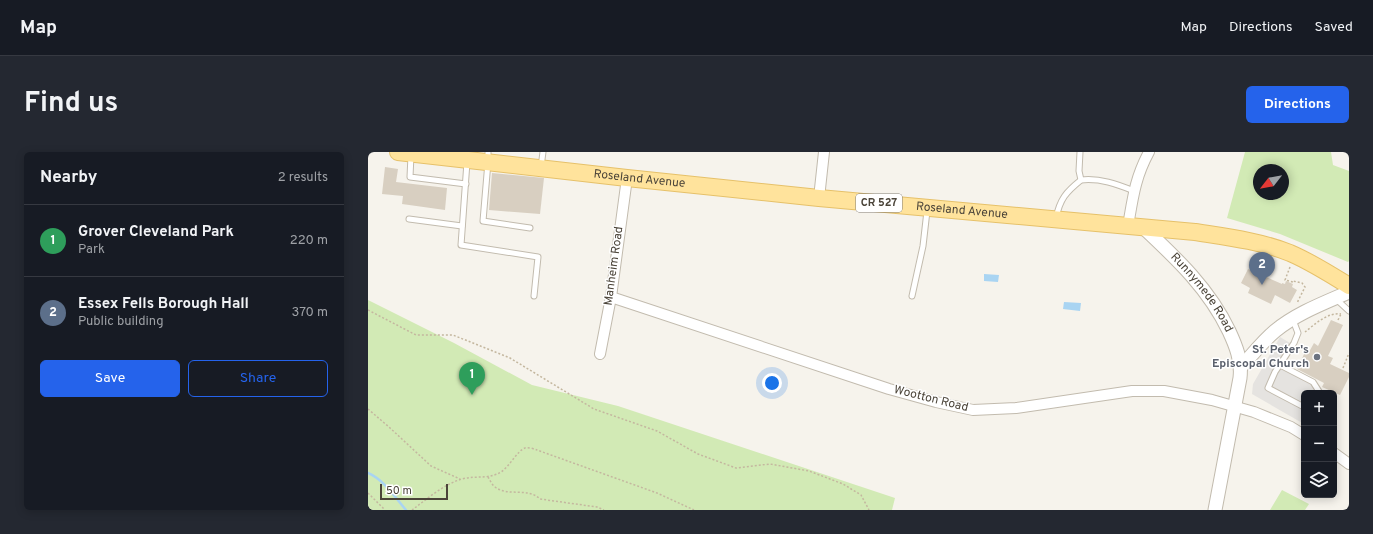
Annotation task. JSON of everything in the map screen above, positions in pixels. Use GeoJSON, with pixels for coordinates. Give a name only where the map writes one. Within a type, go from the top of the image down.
{"type":"FeatureCollection","features":[{"type":"Feature","properties":{"kind":"main road","name":"Roseland Avenue"},"geometry":{"type":"LineString","coordinates":[[403,152],[464,157],[488,157],[541,168],[819,198],[1195,232],[1250,241],[1272,247],[1295,256],[1321,269],[1349,286]]}},
{"type":"Feature","properties":{"kind":"street"},"geometry":{"type":"LineString","coordinates":[[819,198],[824,152]]}},
{"type":"Feature","properties":{"kind":"street"},"geometry":{"type":"LineString","coordinates":[[1136,227],[1134,192],[1140,168],[1149,152]]}},
{"type":"Feature","properties":{"kind":"street","name":"Manheim Road"},"geometry":{"type":"LineString","coordinates":[[600,354],[611,297],[627,178]]}},
{"type":"Feature","properties":{"kind":"street","name":"Runnymede Road"},"geometry":{"type":"LineString","coordinates":[[1136,227],[1192,274],[1214,302],[1238,353],[1241,367],[1215,510]]}},
{"type":"Feature","properties":{"kind":"street"},"geometry":{"type":"LineString","coordinates":[[1241,367],[1274,332],[1294,318],[1349,292]]}},
{"type":"Feature","properties":{"kind":"street","name":"Wootton Road"},"geometry":{"type":"LineString","coordinates":[[611,297],[889,389],[936,402],[973,410],[1016,408],[1132,391],[1164,391],[1235,406],[1268,417],[1301,434]]}},
{"type":"Feature","properties":{"kind":"street"},"geometry":{"type":"LineString","coordinates":[[1337,455],[1349,464]]}},
{"type":"Feature","properties":{"kind":"lane"},"geometry":{"type":"LineString","coordinates":[[403,152],[410,177],[466,184]]}},
{"type":"Feature","properties":{"kind":"lane"},"geometry":{"type":"LineString","coordinates":[[541,168],[543,152]]}},
{"type":"Feature","properties":{"kind":"lane"},"geometry":{"type":"LineString","coordinates":[[1080,152],[1079,171],[1081,180]]}},
{"type":"Feature","properties":{"kind":"lane"},"geometry":{"type":"LineString","coordinates":[[464,157],[466,184],[461,245],[538,257],[534,296]]}},
{"type":"Feature","properties":{"kind":"lane"},"geometry":{"type":"LineString","coordinates":[[488,157],[483,221],[530,228]]}},
{"type":"Feature","properties":{"kind":"lane"},"geometry":{"type":"LineString","coordinates":[[1055,219],[1061,199],[1081,180],[1095,179],[1118,184],[1134,192]]}},
{"type":"Feature","properties":{"kind":"lane"},"geometry":{"type":"LineString","coordinates":[[912,296],[923,246],[927,208]]}},
{"type":"Feature","properties":{"kind":"lane"},"geometry":{"type":"LineString","coordinates":[[409,219],[462,226]]}},
{"type":"Feature","properties":{"kind":"lane"},"geometry":{"type":"LineString","coordinates":[[1335,298],[1349,311]]}},
{"type":"Feature","properties":{"kind":"lane"},"geometry":{"type":"LineString","coordinates":[[1294,318],[1298,333],[1275,372],[1268,388],[1301,405]]}},
{"type":"Feature","properties":{"kind":"lane"},"geometry":{"type":"LineString","coordinates":[[1280,365],[1313,382],[1318,390]]}},
{"type":"Feature","properties":{"kind":"path"},"geometry":{"type":"LineString","coordinates":[[1294,318],[1291,312],[1306,289],[1302,283],[1285,280],[1295,256]]}},
{"type":"Feature","properties":{"kind":"path"},"geometry":{"type":"LineString","coordinates":[[368,310],[416,335],[454,335],[510,358],[594,409],[657,431],[704,456],[736,468],[770,464],[809,471],[843,484],[861,495],[869,510]]}},
{"type":"Feature","properties":{"kind":"path"},"geometry":{"type":"LineString","coordinates":[[1295,340],[1313,325],[1332,314],[1344,315]]}},
{"type":"Feature","properties":{"kind":"path"},"geometry":{"type":"LineString","coordinates":[[1343,368],[1349,353]]}},
{"type":"Feature","properties":{"kind":"path"},"geometry":{"type":"LineString","coordinates":[[368,409],[431,466],[460,480]]}},
{"type":"Feature","properties":{"kind":"path"},"geometry":{"type":"LineString","coordinates":[[412,510],[448,485],[460,480],[469,477],[494,476],[507,468],[520,451],[526,448],[537,450],[657,493],[694,510]]}},
{"type":"Feature","properties":{"kind":"path"},"geometry":{"type":"LineString","coordinates":[[488,477],[495,487],[506,492],[516,491],[536,495],[540,499],[597,507],[604,510]]}},
{"type":"Feature","properties":{"kind":"path"},"geometry":{"type":"LineString","coordinates":[[368,493],[385,510]]}},
{"type":"Feature","properties":{"kind":"green space"},"geometry":{"type":"Polygon","coordinates":[[[1245,152],[1331,152],[1333,165],[1349,171],[1349,261],[1348,262],[1280,234],[1227,218],[1245,152]]]}},
{"type":"Feature","properties":{"kind":"green space"},"geometry":{"type":"Polygon","coordinates":[[[368,300],[454,343],[532,385],[618,406],[895,498],[892,510],[368,510],[368,300]]]}},
{"type":"Feature","properties":{"kind":"green space"},"geometry":{"type":"Polygon","coordinates":[[[1282,490],[1309,504],[1305,510],[1270,510],[1282,490]]]}},
{"type":"Feature","properties":{"kind":"shaded area"},"geometry":{"type":"Polygon","coordinates":[[[1280,337],[1290,343],[1278,365],[1320,389],[1301,390],[1301,422],[1252,394],[1253,384],[1280,337]]]}},
{"type":"Feature","properties":{"kind":"water"},"geometry":{"type":"Polygon","coordinates":[[[984,274],[999,275],[998,282],[984,281],[984,274]]]}},
{"type":"Feature","properties":{"kind":"water"},"geometry":{"type":"Polygon","coordinates":[[[1064,302],[1081,303],[1080,311],[1063,309],[1064,302]]]}},
{"type":"Feature","properties":{"kind":"building"},"geometry":{"type":"Polygon","coordinates":[[[385,167],[398,169],[396,182],[447,188],[445,210],[402,204],[403,196],[382,194],[385,167]]]}},
{"type":"Feature","properties":{"kind":"building"},"geometry":{"type":"Polygon","coordinates":[[[492,173],[544,178],[540,214],[489,210],[492,173]]]}},
{"type":"Feature","properties":{"kind":"building"},"geometry":{"type":"Polygon","coordinates":[[[1248,269],[1282,284],[1285,284],[1286,281],[1293,284],[1292,287],[1297,290],[1290,303],[1275,295],[1271,304],[1248,293],[1250,288],[1241,283],[1248,269]]]}},
{"type":"Feature","properties":{"kind":"building","name":"St. Peter's Episcopal Church"},"geometry":{"type":"Polygon","coordinates":[[[1331,320],[1343,325],[1328,356],[1333,358],[1330,364],[1349,373],[1349,377],[1340,395],[1337,394],[1337,390],[1329,390],[1322,387],[1324,383],[1297,369],[1306,350],[1309,352],[1314,343],[1318,346],[1331,320]]]}},
{"type":"Feature","properties":{"kind":"waterway"},"geometry":{"type":"LineString","coordinates":[[368,473],[384,484],[406,510]]}},
{"type":"Feature","properties":{"kind":"place","name":"Essex Fells Borough Hall"},"geometry":{"type":"Point","coordinates":[1262,285]}},
{"type":"Feature","properties":{"kind":"place","name":"St. Peter's Episcopal Church"},"geometry":{"type":"Point","coordinates":[1317,357]}},
{"type":"Feature","properties":{"kind":"place","name":"Grover Cleveland Park"},"geometry":{"type":"Point","coordinates":[472,395]}}]}
